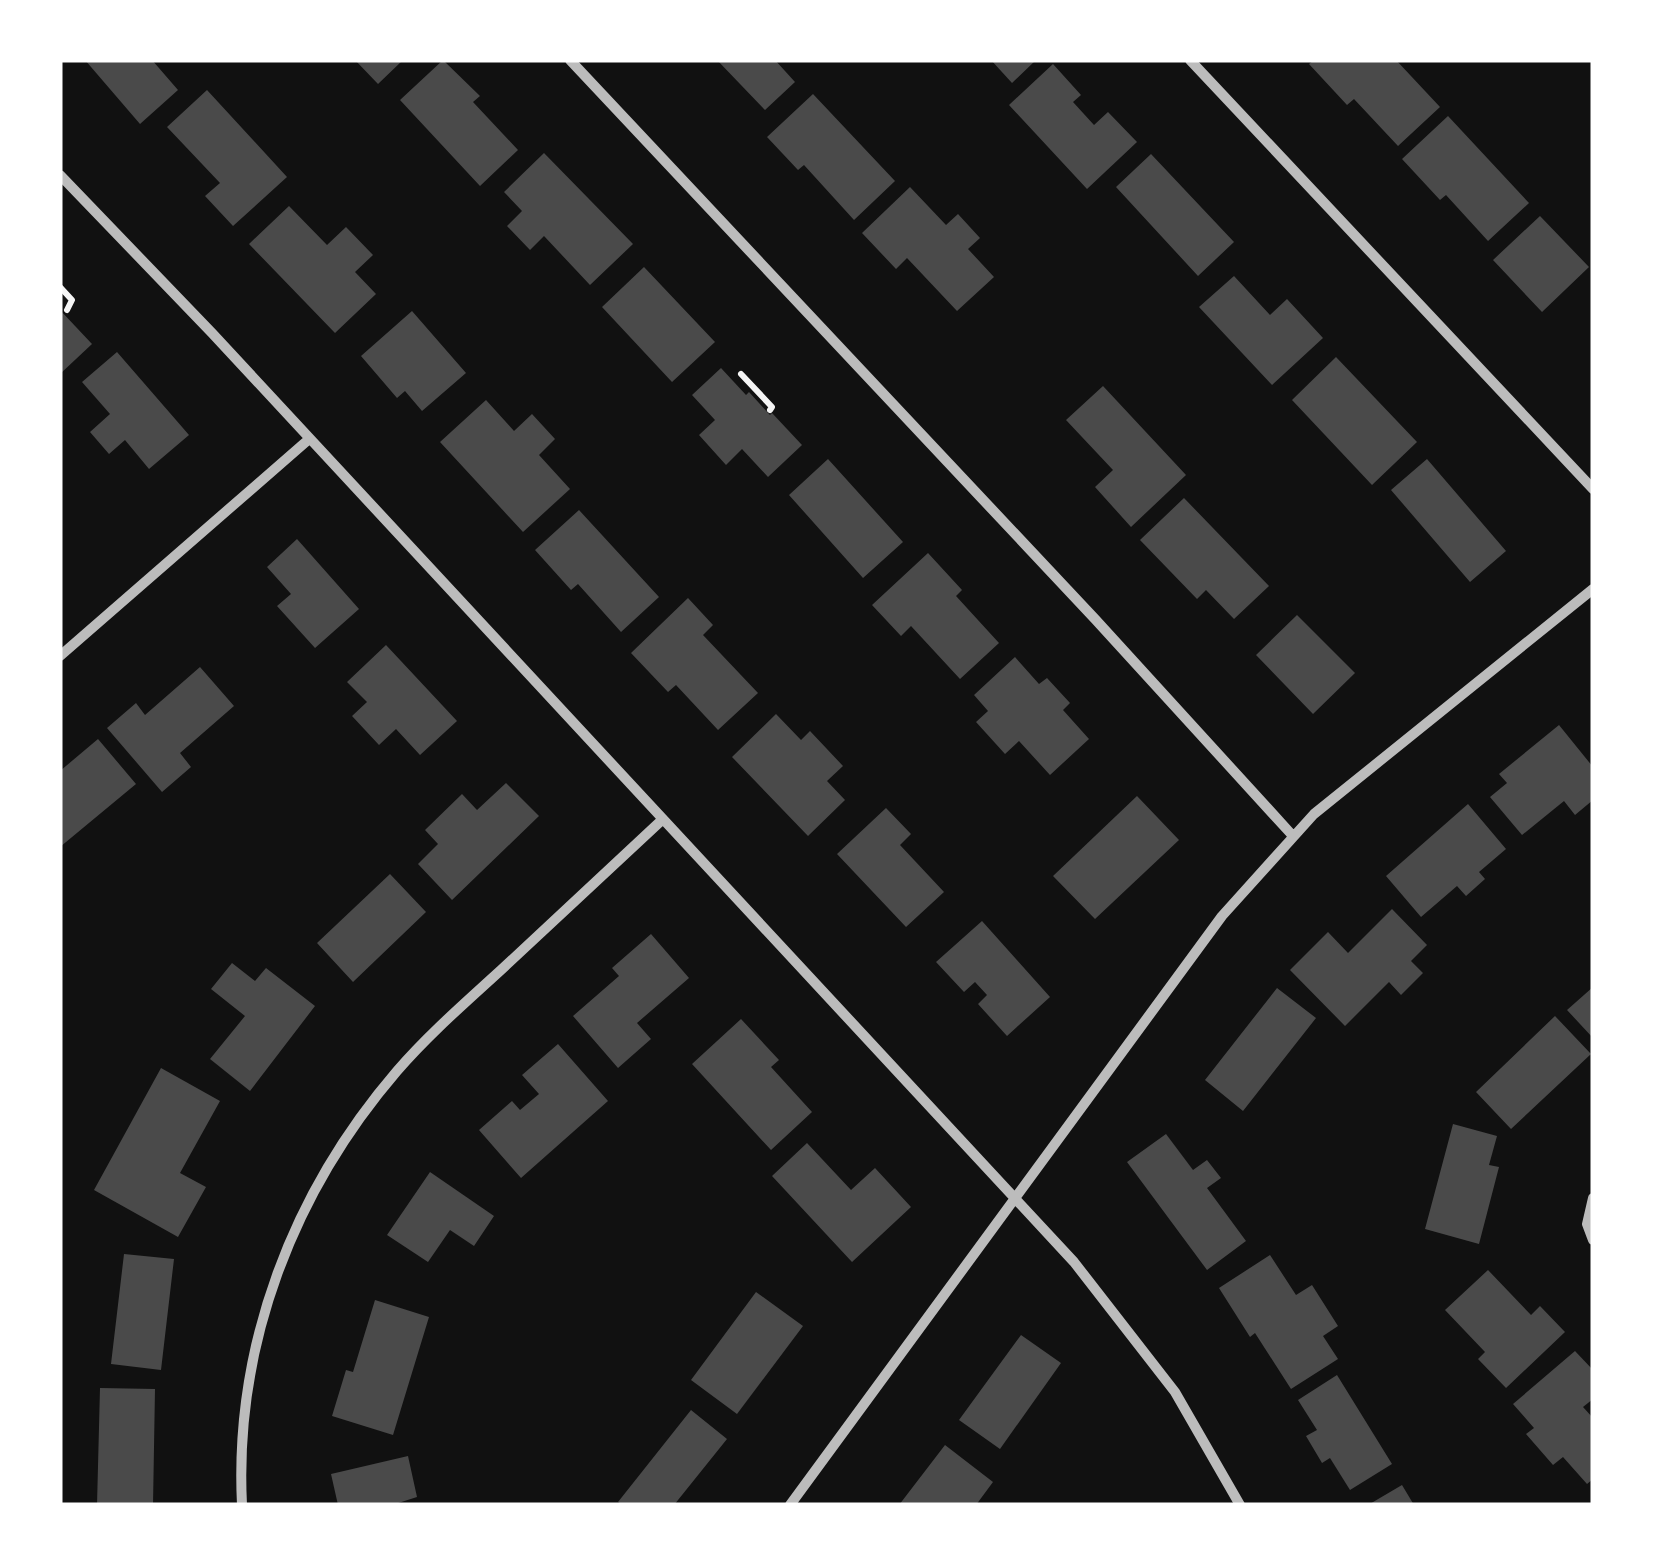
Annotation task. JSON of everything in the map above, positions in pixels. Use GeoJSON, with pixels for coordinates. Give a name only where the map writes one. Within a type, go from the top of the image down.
{"type":"FeatureCollection","features":[{"type":"Feature","properties":{"kind":"street"},"geometry":{"type":"LineString","coordinates":[[570,60],[1095,619],[1293,836]]}},
{"type":"Feature","properties":{"kind":"street"},"geometry":{"type":"LineString","coordinates":[[1190,60],[1593,489]]}},
{"type":"Feature","properties":{"kind":"street"},"geometry":{"type":"LineString","coordinates":[[60,175],[1074,1262],[1150,1356],[1240,1505]]}},
{"type":"Feature","properties":{"kind":"street"},"geometry":{"type":"LineString","coordinates":[[60,656],[308,440]]}},
{"type":"Feature","properties":{"kind":"street"},"geometry":{"type":"LineString","coordinates":[[790,1505],[1222,916],[1293,836],[1365,770],[1593,588]]}},
{"type":"Feature","properties":{"kind":"street"},"geometry":{"type":"LineString","coordinates":[[242,1505],[240,1465],[246,1393],[262,1316],[301,1212],[349,1132],[412,1055],[663,819]]}},
{"type":"Feature","properties":{"kind":"street"},"geometry":{"type":"LineString","coordinates":[[1593,1198],[1588,1215],[1593,1240]]}},
{"type":"Feature","properties":{"kind":"path"},"geometry":{"type":"LineString","coordinates":[[60,287],[72,300],[67,310]]}},
{"type":"Feature","properties":{"kind":"path"},"geometry":{"type":"LineString","coordinates":[[742,374],[772,407],[770,410]]}},
{"type":"Feature","properties":{"kind":"building"},"geometry":{"type":"Polygon","coordinates":[[[85,60],[152,60],[178,90],[140,124],[85,60]]]}},
{"type":"Feature","properties":{"kind":"building"},"geometry":{"type":"Polygon","coordinates":[[[355,60],[403,60],[378,84],[355,60]]]}},
{"type":"Feature","properties":{"kind":"building"},"geometry":{"type":"Polygon","coordinates":[[[443,60],[480,96],[473,102],[518,150],[480,186],[400,100],[443,60]]]}},
{"type":"Feature","properties":{"kind":"building"},"geometry":{"type":"Polygon","coordinates":[[[717,60],[775,60],[795,82],[765,110],[717,60]]]}},
{"type":"Feature","properties":{"kind":"building"},"geometry":{"type":"Polygon","coordinates":[[[991,60],[1036,60],[1012,83],[991,60]]]}},
{"type":"Feature","properties":{"kind":"building"},"geometry":{"type":"Polygon","coordinates":[[[1314,60],[1396,60],[1440,107],[1398,146],[1354,99],[1347,105],[1309,64],[1314,60]]]}},
{"type":"Feature","properties":{"kind":"building"},"geometry":{"type":"Polygon","coordinates":[[[1053,64],[1081,95],[1073,102],[1094,125],[1108,112],[1137,142],[1087,189],[1009,105],[1053,64]]]}},
{"type":"Feature","properties":{"kind":"building"},"geometry":{"type":"Polygon","coordinates":[[[207,90],[287,177],[233,226],[205,196],[220,183],[167,127],[207,90]]]}},
{"type":"Feature","properties":{"kind":"building"},"geometry":{"type":"Polygon","coordinates":[[[813,94],[895,181],[854,220],[804,165],[798,170],[767,137],[813,94]]]}},
{"type":"Feature","properties":{"kind":"building"},"geometry":{"type":"Polygon","coordinates":[[[1448,116],[1529,203],[1488,241],[1446,195],[1440,200],[1402,159],[1448,116]]]}},
{"type":"Feature","properties":{"kind":"building"},"geometry":{"type":"Polygon","coordinates":[[[544,153],[633,244],[590,285],[544,236],[530,250],[507,226],[522,211],[504,192],[544,153]]]}},
{"type":"Feature","properties":{"kind":"building"},"geometry":{"type":"Polygon","coordinates":[[[1151,154],[1234,242],[1198,276],[1116,187],[1151,154]]]}},
{"type":"Feature","properties":{"kind":"building"},"geometry":{"type":"Polygon","coordinates":[[[910,187],[946,225],[958,214],[980,238],[968,249],[994,277],[957,311],[907,258],[896,269],[862,233],[910,187]]]}},
{"type":"Feature","properties":{"kind":"building"},"geometry":{"type":"Polygon","coordinates":[[[289,206],[327,245],[346,227],[373,255],[355,272],[376,294],[335,333],[249,244],[289,206]]]}},
{"type":"Feature","properties":{"kind":"building"},"geometry":{"type":"Polygon","coordinates":[[[1540,216],[1589,267],[1542,312],[1493,260],[1540,216]]]}},
{"type":"Feature","properties":{"kind":"building"},"geometry":{"type":"Polygon","coordinates":[[[644,267],[715,342],[672,382],[602,307],[644,267]]]}},
{"type":"Feature","properties":{"kind":"building"},"geometry":{"type":"Polygon","coordinates":[[[1234,276],[1270,315],[1287,299],[1323,338],[1272,385],[1199,307],[1234,276]]]}},
{"type":"Feature","properties":{"kind":"building"},"geometry":{"type":"Polygon","coordinates":[[[60,310],[92,344],[60,374],[60,310]]]}},
{"type":"Feature","properties":{"kind":"building"},"geometry":{"type":"Polygon","coordinates":[[[412,311],[466,373],[422,411],[405,391],[397,398],[361,356],[412,311]]]}},
{"type":"Feature","properties":{"kind":"building"},"geometry":{"type":"Polygon","coordinates":[[[117,352],[189,435],[149,469],[125,440],[109,454],[90,432],[110,414],[82,382],[117,352]]]}},
{"type":"Feature","properties":{"kind":"building"},"geometry":{"type":"Polygon","coordinates":[[[1336,357],[1417,442],[1372,485],[1292,400],[1336,357]]]}},
{"type":"Feature","properties":{"kind":"building"},"geometry":{"type":"Polygon","coordinates":[[[721,368],[802,445],[768,477],[742,449],[726,465],[699,435],[715,420],[692,395],[721,368]]]}},
{"type":"Feature","properties":{"kind":"building"},"geometry":{"type":"Polygon","coordinates":[[[1103,386],[1186,475],[1131,527],[1095,487],[1113,470],[1066,420],[1103,386]]]}},
{"type":"Feature","properties":{"kind":"building"},"geometry":{"type":"Polygon","coordinates":[[[486,400],[514,431],[532,414],[555,439],[539,455],[570,489],[523,532],[440,442],[486,400]]]}},
{"type":"Feature","properties":{"kind":"building"},"geometry":{"type":"Polygon","coordinates":[[[828,459],[903,542],[863,578],[789,495],[828,459]]]}},
{"type":"Feature","properties":{"kind":"building"},"geometry":{"type":"Polygon","coordinates":[[[1427,459],[1506,551],[1470,582],[1391,490],[1427,459]]]}},
{"type":"Feature","properties":{"kind":"building"},"geometry":{"type":"Polygon","coordinates":[[[1184,498],[1269,586],[1234,619],[1206,590],[1197,599],[1140,540],[1184,498]]]}},
{"type":"Feature","properties":{"kind":"building"},"geometry":{"type":"Polygon","coordinates":[[[579,510],[659,597],[621,632],[578,584],[571,590],[535,550],[579,510]]]}},
{"type":"Feature","properties":{"kind":"building"},"geometry":{"type":"Polygon","coordinates":[[[297,539],[359,609],[315,648],[277,606],[291,594],[267,567],[297,539]]]}},
{"type":"Feature","properties":{"kind":"building"},"geometry":{"type":"Polygon","coordinates":[[[928,553],[962,590],[956,596],[999,643],[960,679],[911,626],[901,636],[872,605],[928,553]]]}},
{"type":"Feature","properties":{"kind":"building"},"geometry":{"type":"Polygon","coordinates":[[[688,598],[713,625],[703,635],[758,693],[718,730],[676,685],[668,692],[631,653],[688,598]]]}},
{"type":"Feature","properties":{"kind":"building"},"geometry":{"type":"Polygon","coordinates":[[[1297,615],[1355,673],[1313,714],[1256,655],[1297,615]]]}},
{"type":"Feature","properties":{"kind":"building"},"geometry":{"type":"Polygon","coordinates":[[[386,645],[457,721],[420,755],[396,729],[379,745],[352,716],[367,702],[347,682],[386,645]]]}},
{"type":"Feature","properties":{"kind":"building"},"geometry":{"type":"Polygon","coordinates":[[[1015,657],[1039,684],[1047,678],[1070,703],[1063,710],[1089,739],[1050,775],[1019,741],[1005,754],[976,722],[988,711],[974,695],[1015,657]]]}},
{"type":"Feature","properties":{"kind":"building"},"geometry":{"type":"Polygon","coordinates":[[[200,667],[234,706],[180,753],[191,767],[162,792],[107,728],[136,703],[145,715],[200,667]]]}},
{"type":"Feature","properties":{"kind":"building"},"geometry":{"type":"Polygon","coordinates":[[[776,714],[801,740],[810,731],[843,766],[827,781],[845,800],[808,836],[732,757],[776,714]]]}},
{"type":"Feature","properties":{"kind":"building"},"geometry":{"type":"Polygon","coordinates":[[[1559,725],[1593,767],[1593,800],[1575,815],[1564,801],[1522,835],[1490,797],[1507,783],[1499,774],[1559,725]]]}},
{"type":"Feature","properties":{"kind":"building"},"geometry":{"type":"Polygon","coordinates":[[[98,739],[136,784],[60,847],[60,771],[98,739]]]}},
{"type":"Feature","properties":{"kind":"building"},"geometry":{"type":"Polygon","coordinates":[[[506,783],[539,816],[452,900],[418,864],[438,844],[425,830],[462,794],[477,810],[506,783]]]}},
{"type":"Feature","properties":{"kind":"building"},"geometry":{"type":"Polygon","coordinates":[[[1137,796],[1179,840],[1095,919],[1053,876],[1137,796]]]}},
{"type":"Feature","properties":{"kind":"building"},"geometry":{"type":"Polygon","coordinates":[[[1468,804],[1506,849],[1479,872],[1485,879],[1466,896],[1457,886],[1421,917],[1386,876],[1468,804]]]}},
{"type":"Feature","properties":{"kind":"building"},"geometry":{"type":"Polygon","coordinates":[[[886,808],[911,834],[900,845],[944,892],[906,927],[837,854],[886,808]]]}},
{"type":"Feature","properties":{"kind":"building"},"geometry":{"type":"Polygon","coordinates":[[[390,874],[426,912],[353,982],[317,943],[390,874]]]}},
{"type":"Feature","properties":{"kind":"building"},"geometry":{"type":"Polygon","coordinates":[[[1392,909],[1427,945],[1411,961],[1423,973],[1401,995],[1389,982],[1345,1026],[1290,970],[1328,932],[1348,953],[1392,909]]]}},
{"type":"Feature","properties":{"kind":"building"},"geometry":{"type":"Polygon","coordinates":[[[982,921],[1050,997],[1007,1036],[978,1004],[987,995],[975,982],[964,992],[936,962],[982,921]]]}},
{"type":"Feature","properties":{"kind":"building"},"geometry":{"type":"Polygon","coordinates":[[[651,934],[689,978],[637,1023],[651,1039],[618,1068],[573,1016],[619,976],[612,968],[651,934]]]}},
{"type":"Feature","properties":{"kind":"building"},"geometry":{"type":"Polygon","coordinates":[[[232,963],[255,981],[266,968],[315,1006],[250,1091],[210,1059],[245,1016],[211,989],[232,963]]]}},
{"type":"Feature","properties":{"kind":"building"},"geometry":{"type":"Polygon","coordinates":[[[1593,987],[1593,1038],[1567,1010],[1593,987]]]}},
{"type":"Feature","properties":{"kind":"building"},"geometry":{"type":"Polygon","coordinates":[[[1277,988],[1316,1018],[1243,1111],[1205,1080],[1277,988]]]}},
{"type":"Feature","properties":{"kind":"building"},"geometry":{"type":"Polygon","coordinates":[[[1555,1016],[1591,1054],[1511,1129],[1476,1092],[1555,1016]]]}},
{"type":"Feature","properties":{"kind":"building"},"geometry":{"type":"Polygon","coordinates":[[[741,1019],[779,1060],[771,1067],[812,1112],[771,1150],[692,1064],[741,1019]]]}},
{"type":"Feature","properties":{"kind":"building"},"geometry":{"type":"Polygon","coordinates":[[[558,1044],[608,1101],[521,1178],[479,1130],[512,1101],[520,1110],[539,1094],[522,1075],[558,1044]]]}},
{"type":"Feature","properties":{"kind":"building"},"geometry":{"type":"Polygon","coordinates":[[[161,1068],[220,1101],[180,1173],[206,1187],[178,1237],[94,1190],[161,1068]]]}},
{"type":"Feature","properties":{"kind":"building"},"geometry":{"type":"Polygon","coordinates":[[[1453,1124],[1497,1136],[1489,1165],[1499,1167],[1479,1244],[1425,1229],[1453,1124]]]}},
{"type":"Feature","properties":{"kind":"building"},"geometry":{"type":"Polygon","coordinates":[[[1166,1134],[1193,1170],[1207,1160],[1221,1178],[1207,1188],[1246,1241],[1207,1270],[1127,1162],[1166,1134]]]}},
{"type":"Feature","properties":{"kind":"building"},"geometry":{"type":"Polygon","coordinates":[[[807,1143],[851,1190],[875,1168],[911,1207],[852,1262],[772,1176],[807,1143]]]}},
{"type":"Feature","properties":{"kind":"building"},"geometry":{"type":"Polygon","coordinates":[[[430,1172],[494,1216],[474,1246],[450,1230],[428,1262],[387,1235],[430,1172]]]}},
{"type":"Feature","properties":{"kind":"building"},"geometry":{"type":"Polygon","coordinates":[[[124,1254],[174,1259],[161,1370],[111,1364],[124,1254]]]}},
{"type":"Feature","properties":{"kind":"building"},"geometry":{"type":"Polygon","coordinates":[[[1270,1255],[1296,1295],[1312,1285],[1338,1326],[1323,1336],[1338,1359],[1291,1389],[1255,1333],[1250,1337],[1219,1288],[1270,1255]]]}},
{"type":"Feature","properties":{"kind":"building"},"geometry":{"type":"Polygon","coordinates":[[[1488,1270],[1531,1315],[1540,1306],[1565,1332],[1506,1388],[1478,1359],[1485,1352],[1445,1310],[1488,1270]]]}},
{"type":"Feature","properties":{"kind":"building"},"geometry":{"type":"Polygon","coordinates":[[[756,1292],[803,1326],[737,1414],[691,1380],[756,1292]]]}},
{"type":"Feature","properties":{"kind":"building"},"geometry":{"type":"Polygon","coordinates":[[[375,1300],[429,1317],[393,1435],[332,1416],[346,1370],[353,1372],[375,1300]]]}},
{"type":"Feature","properties":{"kind":"building"},"geometry":{"type":"Polygon","coordinates":[[[1021,1335],[1061,1363],[1000,1449],[959,1420],[1021,1335]]]}},
{"type":"Feature","properties":{"kind":"building"},"geometry":{"type":"Polygon","coordinates":[[[1575,1351],[1593,1370],[1593,1399],[1583,1407],[1593,1418],[1593,1479],[1587,1484],[1563,1457],[1553,1465],[1526,1434],[1534,1428],[1513,1404],[1575,1351]]]}},
{"type":"Feature","properties":{"kind":"building"},"geometry":{"type":"Polygon","coordinates":[[[1337,1375],[1392,1464],[1350,1490],[1330,1458],[1322,1463],[1306,1436],[1317,1430],[1298,1400],[1337,1375]]]}},
{"type":"Feature","properties":{"kind":"building"},"geometry":{"type":"Polygon","coordinates":[[[100,1388],[155,1389],[153,1505],[97,1505],[100,1388]]]}},
{"type":"Feature","properties":{"kind":"building"},"geometry":{"type":"Polygon","coordinates":[[[691,1410],[727,1439],[674,1505],[618,1502],[691,1410]]]}},
{"type":"Feature","properties":{"kind":"building"},"geometry":{"type":"Polygon","coordinates":[[[945,1445],[993,1482],[976,1505],[899,1505],[945,1445]]]}},
{"type":"Feature","properties":{"kind":"building"},"geometry":{"type":"Polygon","coordinates":[[[408,1456],[417,1497],[392,1505],[338,1505],[331,1474],[408,1456]]]}},
{"type":"Feature","properties":{"kind":"building"},"geometry":{"type":"Polygon","coordinates":[[[1402,1485],[1414,1505],[1368,1505],[1402,1485]]]}}]}
